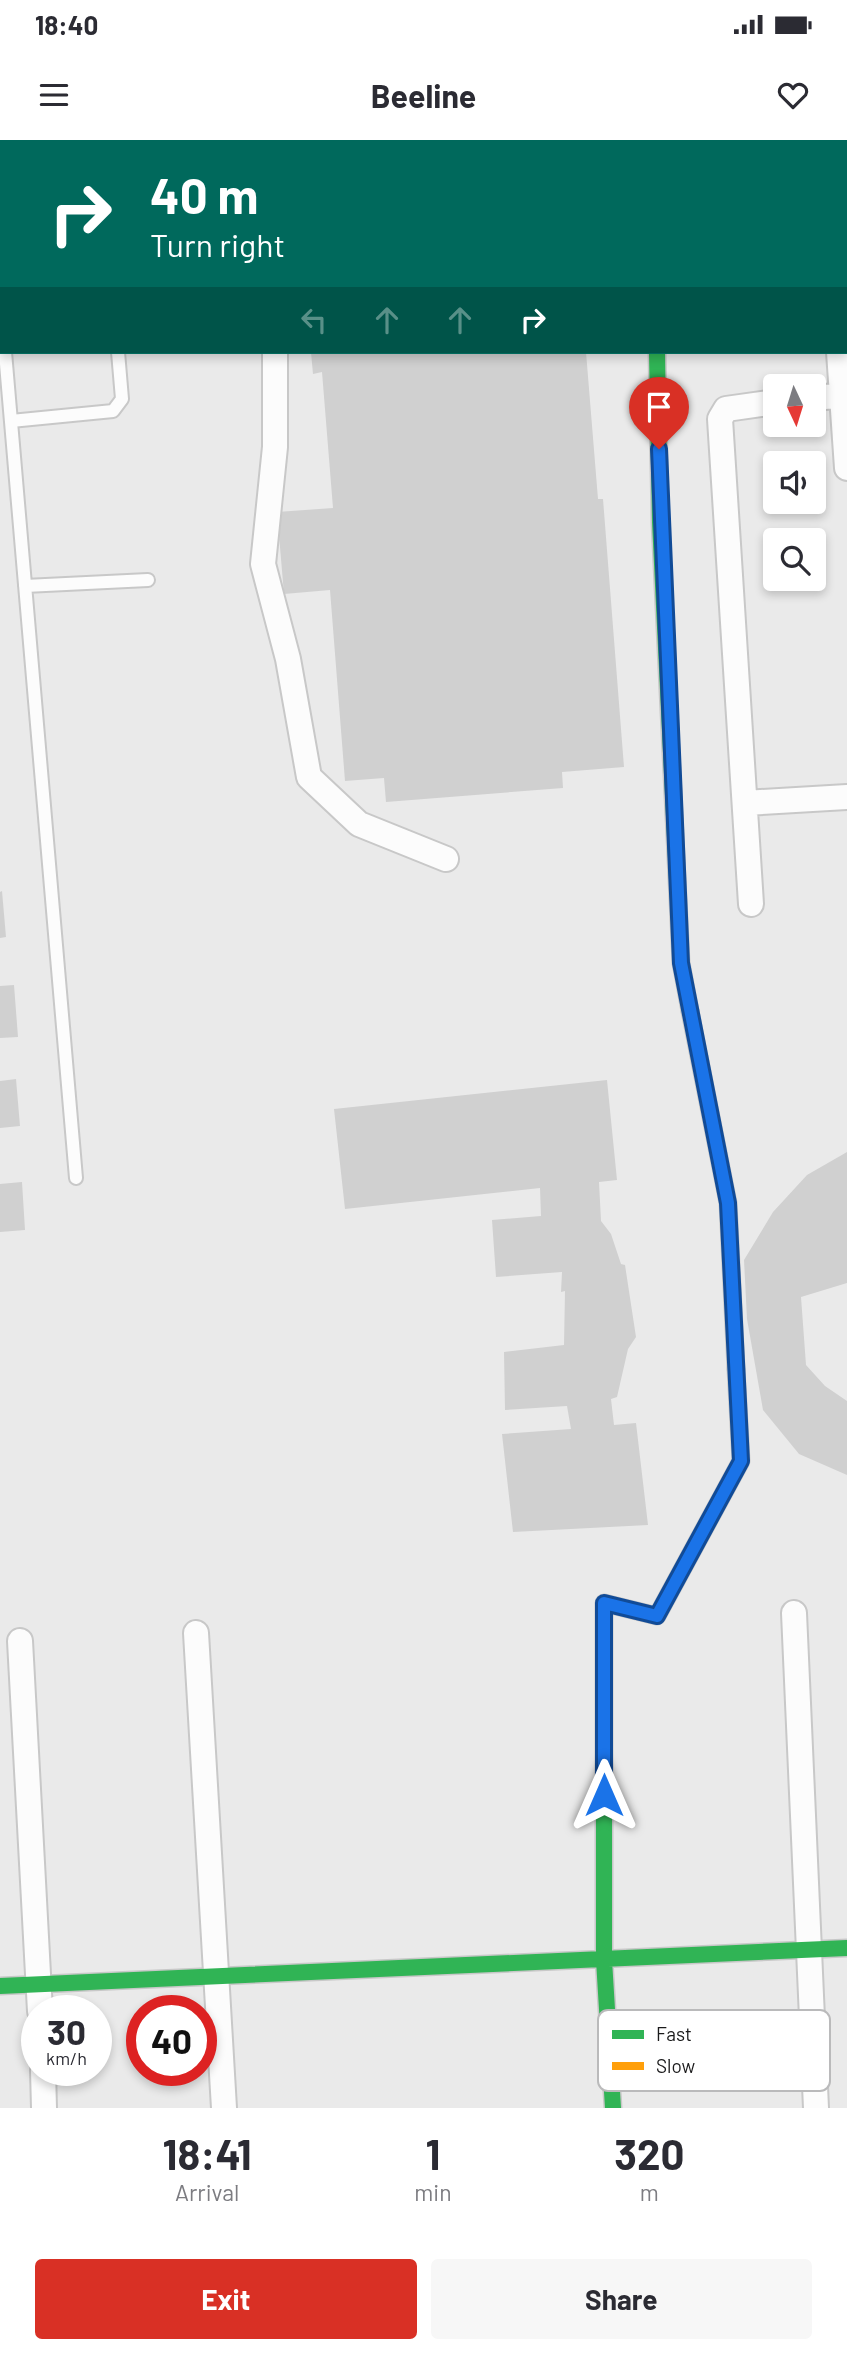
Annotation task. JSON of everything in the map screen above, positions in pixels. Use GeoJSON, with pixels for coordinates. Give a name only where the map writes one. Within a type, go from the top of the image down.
{"type":"FeatureCollection","features":[{"type":"Feature","properties":{"kind":"street"},"geometry":{"type":"LineString","coordinates":[[275,354],[275,447],[263,564],[288,659],[309,777],[359,824],[446,859]]}},
{"type":"Feature","properties":{"kind":"street"},"geometry":{"type":"LineString","coordinates":[[607,2010],[604,1960],[604,1603],[657,1616],[741,1461],[728,1203],[681,963],[661,536],[657,354]]}},
{"type":"Feature","properties":{"kind":"street"},"geometry":{"type":"LineString","coordinates":[[839,354],[845,396],[847,468]]}},
{"type":"Feature","properties":{"kind":"street"},"geometry":{"type":"LineString","coordinates":[[826,397],[845,396]]}},
{"type":"Feature","properties":{"kind":"street"},"geometry":{"type":"LineString","coordinates":[[751,904],[720,419],[726,409],[763,403]]}},
{"type":"Feature","properties":{"kind":"street"},"geometry":{"type":"LineString","coordinates":[[745,803],[847,797]]}},
{"type":"Feature","properties":{"kind":"street"},"geometry":{"type":"LineString","coordinates":[[794,1613],[812,2010]]}},
{"type":"Feature","properties":{"kind":"street"},"geometry":{"type":"LineString","coordinates":[[196,1633],[225,2108]]}},
{"type":"Feature","properties":{"kind":"street"},"geometry":{"type":"LineString","coordinates":[[20,1641],[39,1995]]}},
{"type":"Feature","properties":{"kind":"street"},"geometry":{"type":"LineString","coordinates":[[0,1986],[847,1948]]}},
{"type":"Feature","properties":{"kind":"street"},"geometry":{"type":"LineString","coordinates":[[43,2086],[44,2108]]}},
{"type":"Feature","properties":{"kind":"lane"},"geometry":{"type":"LineString","coordinates":[[5,354],[76,1178]]}},
{"type":"Feature","properties":{"kind":"lane"},"geometry":{"type":"LineString","coordinates":[[11,421],[113,411],[122,400],[118,354]]}},
{"type":"Feature","properties":{"kind":"lane"},"geometry":{"type":"LineString","coordinates":[[25,586],[148,580]]}},
{"type":"Feature","properties":{"kind":"building"},"geometry":{"type":"Polygon","coordinates":[[[311,354],[586,354],[598,499],[603,499],[624,767],[562,772],[563,788],[386,802],[384,778],[345,781],[330,590],[284,594],[277,512],[333,508],[322,372],[313,374],[311,354]]]}},
{"type":"Feature","properties":{"kind":"building"},"geometry":{"type":"Polygon","coordinates":[[[2,891],[6,937],[0,938],[0,892],[2,891]]]}},
{"type":"Feature","properties":{"kind":"building"},"geometry":{"type":"Polygon","coordinates":[[[14,985],[18,1037],[0,1038],[0,986],[14,985]]]}},
{"type":"Feature","properties":{"kind":"building"},"geometry":{"type":"Polygon","coordinates":[[[16,1079],[20,1126],[0,1128],[0,1081],[16,1079]]]}},
{"type":"Feature","properties":{"kind":"building"},"geometry":{"type":"Polygon","coordinates":[[[607,1080],[617,1180],[599,1182],[601,1221],[611,1234],[621,1264],[625,1265],[636,1337],[628,1349],[617,1397],[611,1399],[614,1425],[636,1423],[648,1525],[513,1532],[502,1434],[571,1429],[567,1406],[505,1410],[504,1352],[564,1345],[565,1291],[561,1292],[562,1272],[496,1277],[492,1220],[541,1216],[540,1188],[345,1209],[334,1109],[607,1080]]]}},
{"type":"Feature","properties":{"kind":"building"},"geometry":{"type":"Polygon","coordinates":[[[847,1152],[847,1283],[801,1297],[806,1365],[825,1386],[847,1401],[847,1475],[799,1454],[763,1410],[747,1319],[744,1260],[773,1212],[807,1175],[847,1152]]]}},
{"type":"Feature","properties":{"kind":"building"},"geometry":{"type":"Polygon","coordinates":[[[22,1182],[25,1230],[0,1232],[0,1184],[22,1182]]]}},
{"type":"Feature","properties":{"kind":"traffic: fast"},"geometry":{"type":"LineString","coordinates":[[657,354],[660,522],[681,963],[690,1011]]}},
{"type":"Feature","properties":{"kind":"traffic: fast"},"geometry":{"type":"LineString","coordinates":[[607,2010],[604,1960],[604,1603],[657,1616],[741,1461],[736,1369]]}},
{"type":"Feature","properties":{"kind":"traffic: fast"},"geometry":{"type":"LineString","coordinates":[[0,1986],[847,1948]]}},
{"type":"Feature","properties":{"kind":"traffic: fast"},"geometry":{"type":"LineString","coordinates":[[612,2091],[613,2108]]}},
{"type":"Feature","properties":{"kind":"traffic: slow"},"geometry":{"type":"LineString","coordinates":[[690,1011],[728,1203],[736,1369]]}},
{"type":"Feature","properties":{"kind":"route"},"geometry":{"type":"LineString","coordinates":[[604,1795],[604,1603],[657,1616],[741,1461],[728,1203],[681,963],[660,522],[659,449]]}}]}
